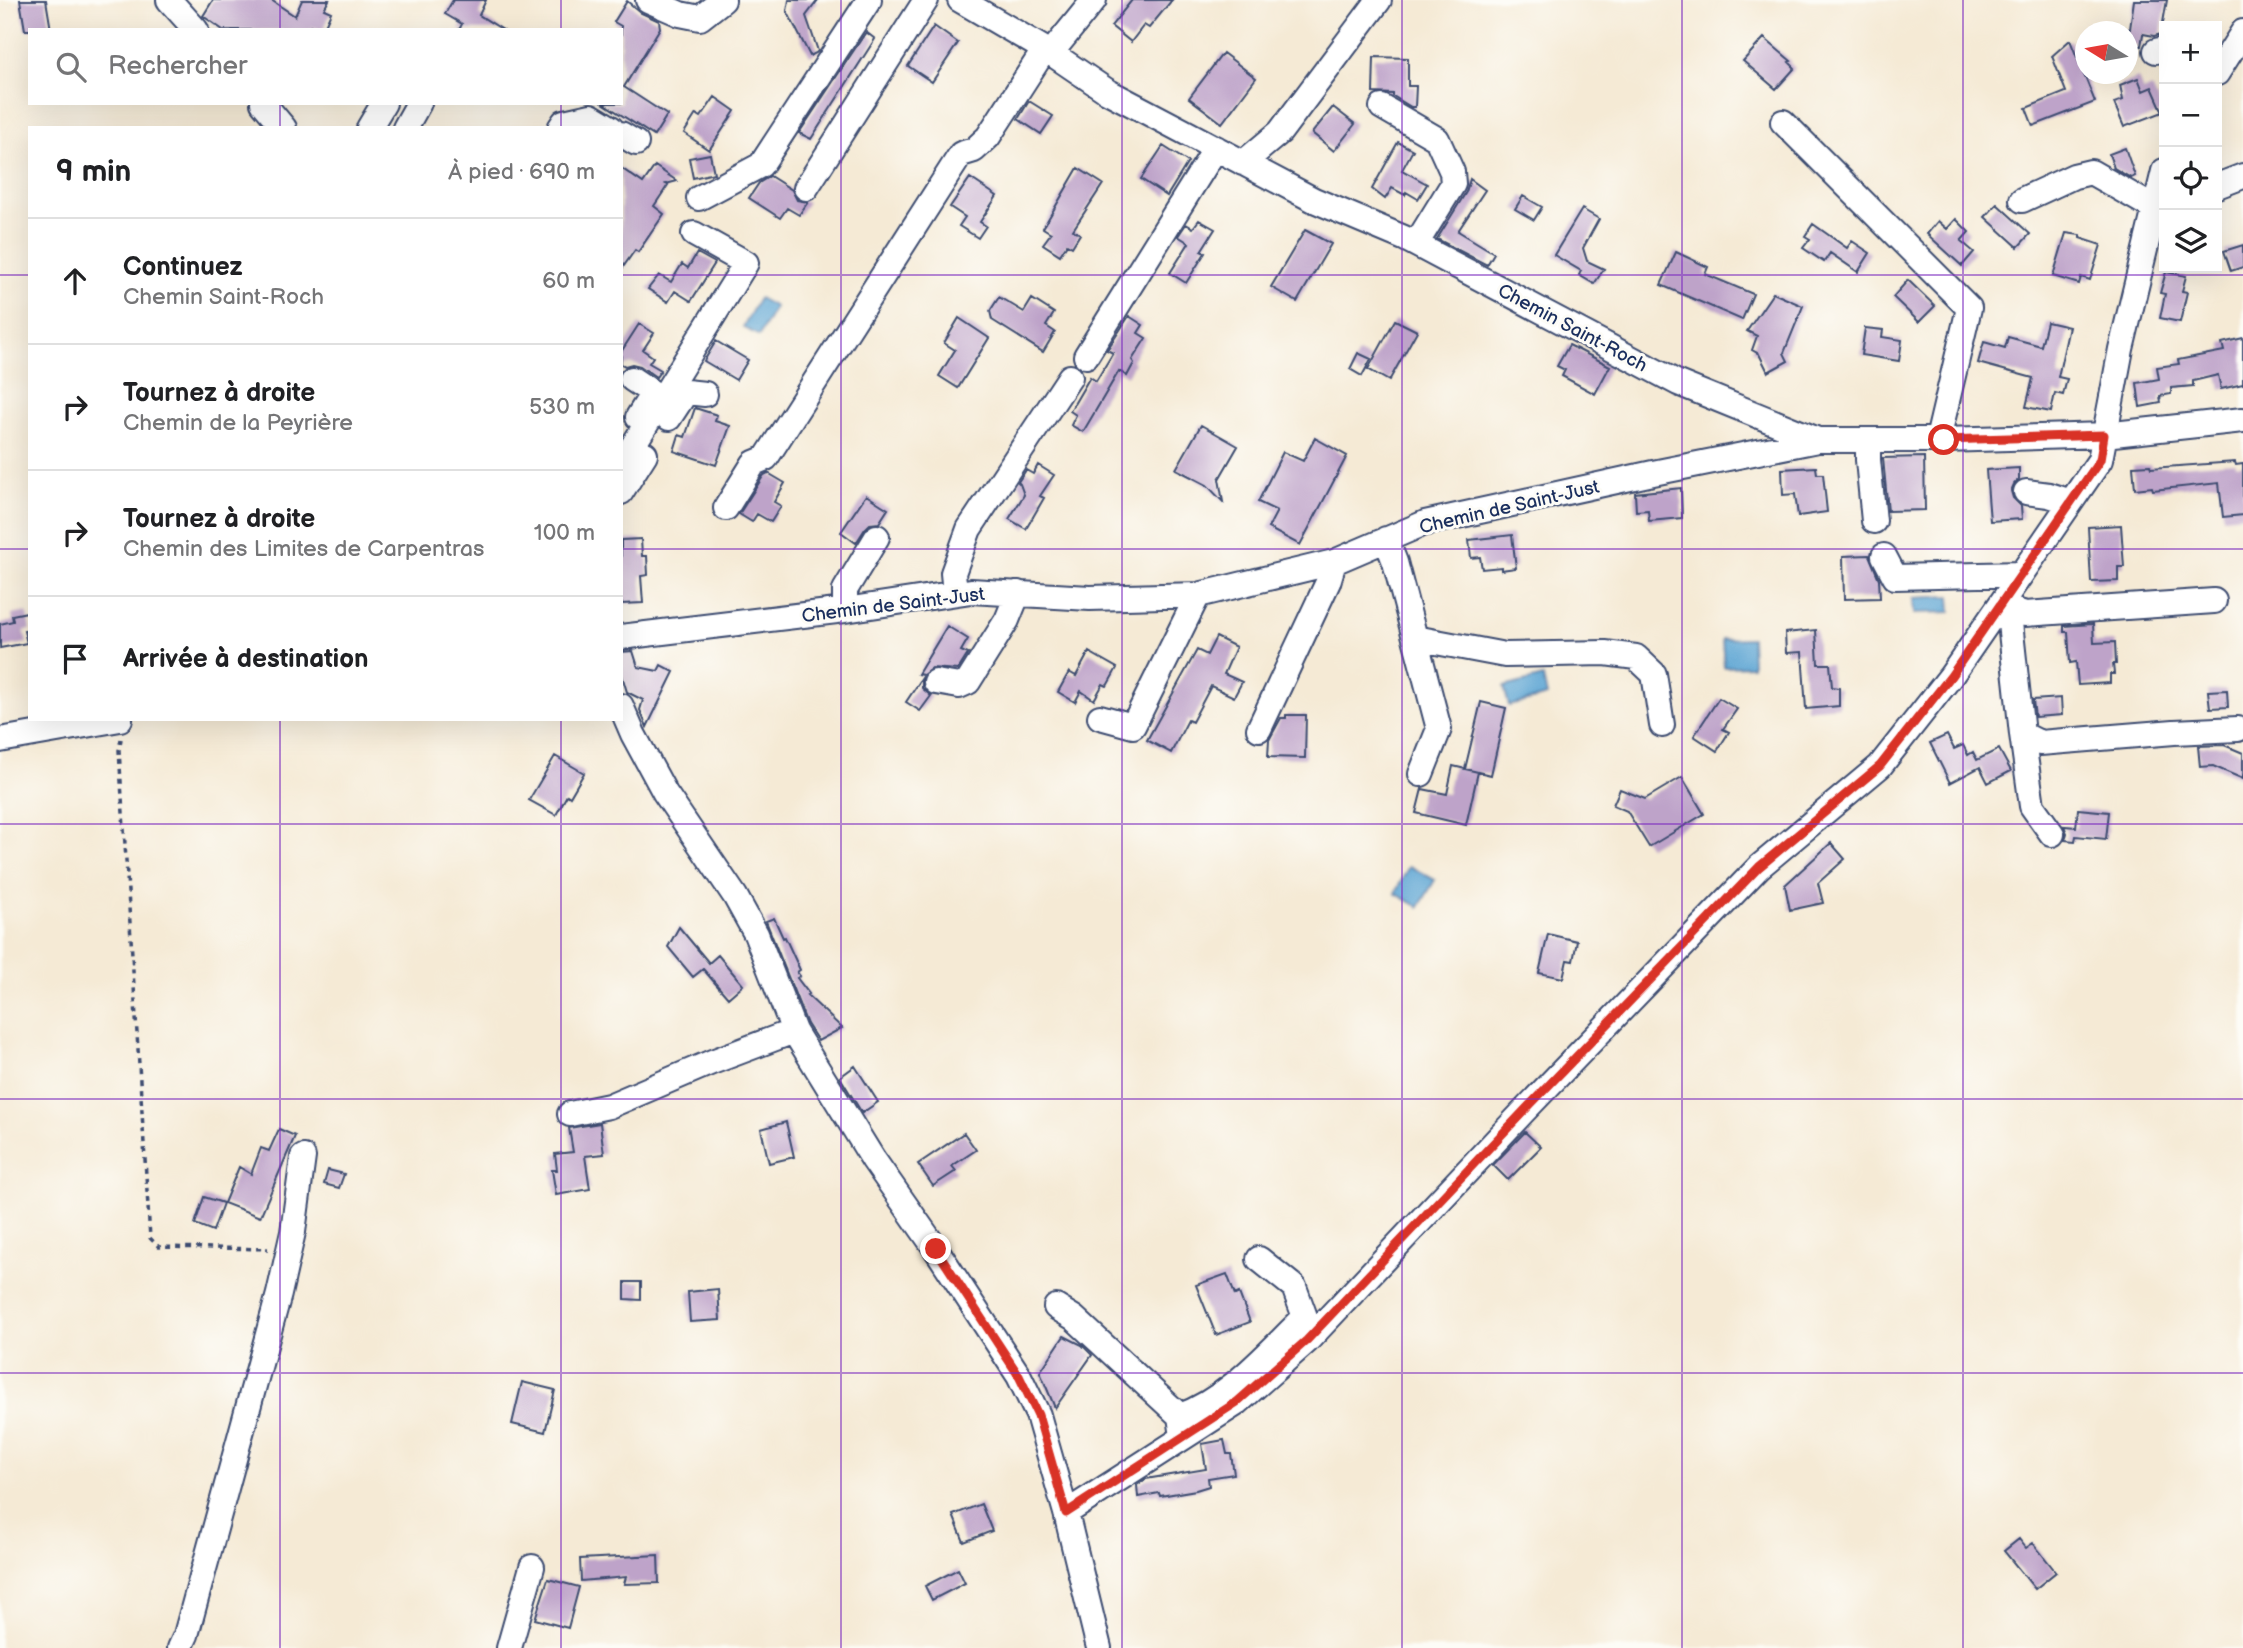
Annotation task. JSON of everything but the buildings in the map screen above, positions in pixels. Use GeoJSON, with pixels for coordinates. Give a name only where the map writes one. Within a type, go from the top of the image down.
{"type":"FeatureCollection","features":[{"type":"Feature","properties":{"kind":"street"},"geometry":{"type":"LineString","coordinates":[[169,0],[194,28]]}},
{"type":"Feature","properties":{"kind":"street"},"geometry":{"type":"LineString","coordinates":[[648,0],[680,14],[700,18],[723,0]]}},
{"type":"Feature","properties":{"kind":"street"},"geometry":{"type":"LineString","coordinates":[[699,198],[761,165],[869,0]]}},
{"type":"Feature","properties":{"kind":"street"},"geometry":{"type":"LineString","coordinates":[[806,188],[926,0]]}},
{"type":"Feature","properties":{"kind":"street","name":"Chemin Saint-Roch"},"geometry":{"type":"LineString","coordinates":[[960,0],[1048,51],[1107,91],[1314,200],[1416,244],[1678,383],[1818,440],[2104,435],[2243,420]]}},
{"type":"Feature","properties":{"kind":"street"},"geometry":{"type":"LineString","coordinates":[[726,508],[754,463],[766,458],[961,154],[974,150],[988,137],[1048,51],[1094,0]]}},
{"type":"Feature","properties":{"kind":"street"},"geometry":{"type":"LineString","coordinates":[[1243,163],[1280,132],[1379,0]]}},
{"type":"Feature","properties":{"kind":"street"},"geometry":{"type":"LineString","coordinates":[[2222,58],[2243,32]]}},
{"type":"Feature","properties":{"kind":"street"},"geometry":{"type":"LineString","coordinates":[[265,105],[282,126]]}},
{"type":"Feature","properties":{"kind":"street"},"geometry":{"type":"LineString","coordinates":[[370,126],[383,105]]}},
{"type":"Feature","properties":{"kind":"street"},"geometry":{"type":"LineString","coordinates":[[406,126],[418,105]]}},
{"type":"Feature","properties":{"kind":"street"},"geometry":{"type":"LineString","coordinates":[[1382,107],[1437,139],[1452,172],[1453,184],[1416,244]]}},
{"type":"Feature","properties":{"kind":"street"},"geometry":{"type":"LineString","coordinates":[[561,126],[564,122],[591,116],[608,126]]}},
{"type":"Feature","properties":{"kind":"street"},"geometry":{"type":"LineString","coordinates":[[1783,122],[1969,308],[1938,439]]}},
{"type":"Feature","properties":{"kind":"street"},"geometry":{"type":"LineString","coordinates":[[1086,356],[1216,148]]}},
{"type":"Feature","properties":{"kind":"street"},"geometry":{"type":"LineString","coordinates":[[1181,1427],[1237,1402],[1307,1340],[1759,867],[1880,766],[2007,602],[2021,574],[2100,460],[2121,349],[2159,207],[2091,172],[2074,176],[2022,200]]}},
{"type":"Feature","properties":{"kind":"street"},"geometry":{"type":"LineString","coordinates":[[2222,184],[2243,176]]}},
{"type":"Feature","properties":{"kind":"street"},"geometry":{"type":"LineString","coordinates":[[623,463],[746,262],[694,234]]}},
{"type":"Feature","properties":{"kind":"street"},"geometry":{"type":"LineString","coordinates":[[955,593],[953,573],[969,529],[1070,377]]}},
{"type":"Feature","properties":{"kind":"street"},"geometry":{"type":"LineString","coordinates":[[623,461],[630,430],[653,393],[626,385]]}},
{"type":"Feature","properties":{"kind":"street"},"geometry":{"type":"LineString","coordinates":[[623,420],[635,399],[626,385]]}},
{"type":"Feature","properties":{"kind":"street"},"geometry":{"type":"LineString","coordinates":[[623,489],[686,392],[705,394]]}},
{"type":"Feature","properties":{"kind":"street","name":"Chemin de Saint-Just"},"geometry":{"type":"LineString","coordinates":[[623,637],[845,610],[971,591],[1090,598],[1207,593],[1334,562],[1425,523],[1818,440]]}},
{"type":"Feature","properties":{"kind":"street"},"geometry":{"type":"LineString","coordinates":[[1868,440],[1874,521]]}},
{"type":"Feature","properties":{"kind":"street"},"geometry":{"type":"LineString","coordinates":[[2026,492],[2071,502]]}},
{"type":"Feature","properties":{"kind":"street"},"geometry":{"type":"LineString","coordinates":[[845,610],[845,590],[877,537]]}},
{"type":"Feature","properties":{"kind":"street"},"geometry":{"type":"LineString","coordinates":[[1386,540],[1395,562],[1439,729],[1421,774]]}},
{"type":"Feature","properties":{"kind":"street"},"geometry":{"type":"LineString","coordinates":[[1884,556],[1895,577],[2021,574]]}},
{"type":"Feature","properties":{"kind":"street"},"geometry":{"type":"LineString","coordinates":[[1259,729],[1328,582],[1334,562]]}},
{"type":"Feature","properties":{"kind":"street"},"geometry":{"type":"LineString","coordinates":[[936,682],[959,686],[968,682],[1007,620],[1018,593]]}},
{"type":"Feature","properties":{"kind":"street"},"geometry":{"type":"LineString","coordinates":[[1158,704],[1207,593]]}},
{"type":"Feature","properties":{"kind":"street"},"geometry":{"type":"LineString","coordinates":[[1100,717],[1132,726],[1207,593]]}},
{"type":"Feature","properties":{"kind":"street"},"geometry":{"type":"LineString","coordinates":[[2007,602],[2025,614],[2214,601]]}},
{"type":"Feature","properties":{"kind":"street"},"geometry":{"type":"LineString","coordinates":[[2007,602],[2032,806],[2052,834]]}},
{"type":"Feature","properties":{"kind":"street"},"geometry":{"type":"LineString","coordinates":[[1415,638],[1505,655],[1605,653],[1636,657],[1654,674],[1661,725]]}},
{"type":"Feature","properties":{"kind":"street"},"geometry":{"type":"LineString","coordinates":[[623,711],[632,734],[666,793],[736,896],[756,934],[794,1031],[873,1159],[1019,1376],[1038,1415],[1066,1513],[1099,1648]]}},
{"type":"Feature","properties":{"kind":"street"},"geometry":{"type":"LineString","coordinates":[[0,740],[121,724]]}},
{"type":"Feature","properties":{"kind":"street"},"geometry":{"type":"LineString","coordinates":[[2022,734],[2040,743],[2238,729]]}},
{"type":"Feature","properties":{"kind":"street"},"geometry":{"type":"LineString","coordinates":[[570,1114],[609,1106],[794,1031]]}},
{"type":"Feature","properties":{"kind":"street"},"geometry":{"type":"LineString","coordinates":[[180,1648],[276,1307],[289,1249],[303,1157]]}},
{"type":"Feature","properties":{"kind":"street"},"geometry":{"type":"LineString","coordinates":[[1066,1513],[1230,1388],[1305,1317],[1294,1287],[1259,1259]]}},
{"type":"Feature","properties":{"kind":"street"},"geometry":{"type":"LineString","coordinates":[[1056,1307],[1074,1318],[1181,1427]]}},
{"type":"Feature","properties":{"kind":"street"},"geometry":{"type":"LineString","coordinates":[[509,1648],[532,1567]]}},
{"type":"Feature","properties":{"kind":"path"},"geometry":{"type":"LineString","coordinates":[[121,724],[119,750],[149,1238],[159,1247],[289,1249]]}},
{"type":"Feature","properties":{"kind":"water"},"geometry":{"type":"Polygon","coordinates":[[[759,298],[775,307],[759,336],[743,327],[759,298]]]}},
{"type":"Feature","properties":{"kind":"water"},"geometry":{"type":"Polygon","coordinates":[[[1950,596],[1951,612],[1914,613],[1913,598],[1950,596]]]}},
{"type":"Feature","properties":{"kind":"water"},"geometry":{"type":"Polygon","coordinates":[[[1751,638],[1752,666],[1724,667],[1722,639],[1751,638]]]}},
{"type":"Feature","properties":{"kind":"water"},"geometry":{"type":"Polygon","coordinates":[[[1543,677],[1547,696],[1509,706],[1504,687],[1543,677]]]}},
{"type":"Feature","properties":{"kind":"water"},"geometry":{"type":"Polygon","coordinates":[[[1409,866],[1435,880],[1419,907],[1395,893],[1409,866]]]}},
{"type":"Feature","properties":{"kind":"route"},"geometry":{"type":"LineString","coordinates":[[936,1249],[1019,1376],[1038,1415],[1066,1513],[1237,1402],[1307,1340],[1759,867],[1880,766],[1951,676],[2100,460],[2104,435],[1944,440]]}}]}
